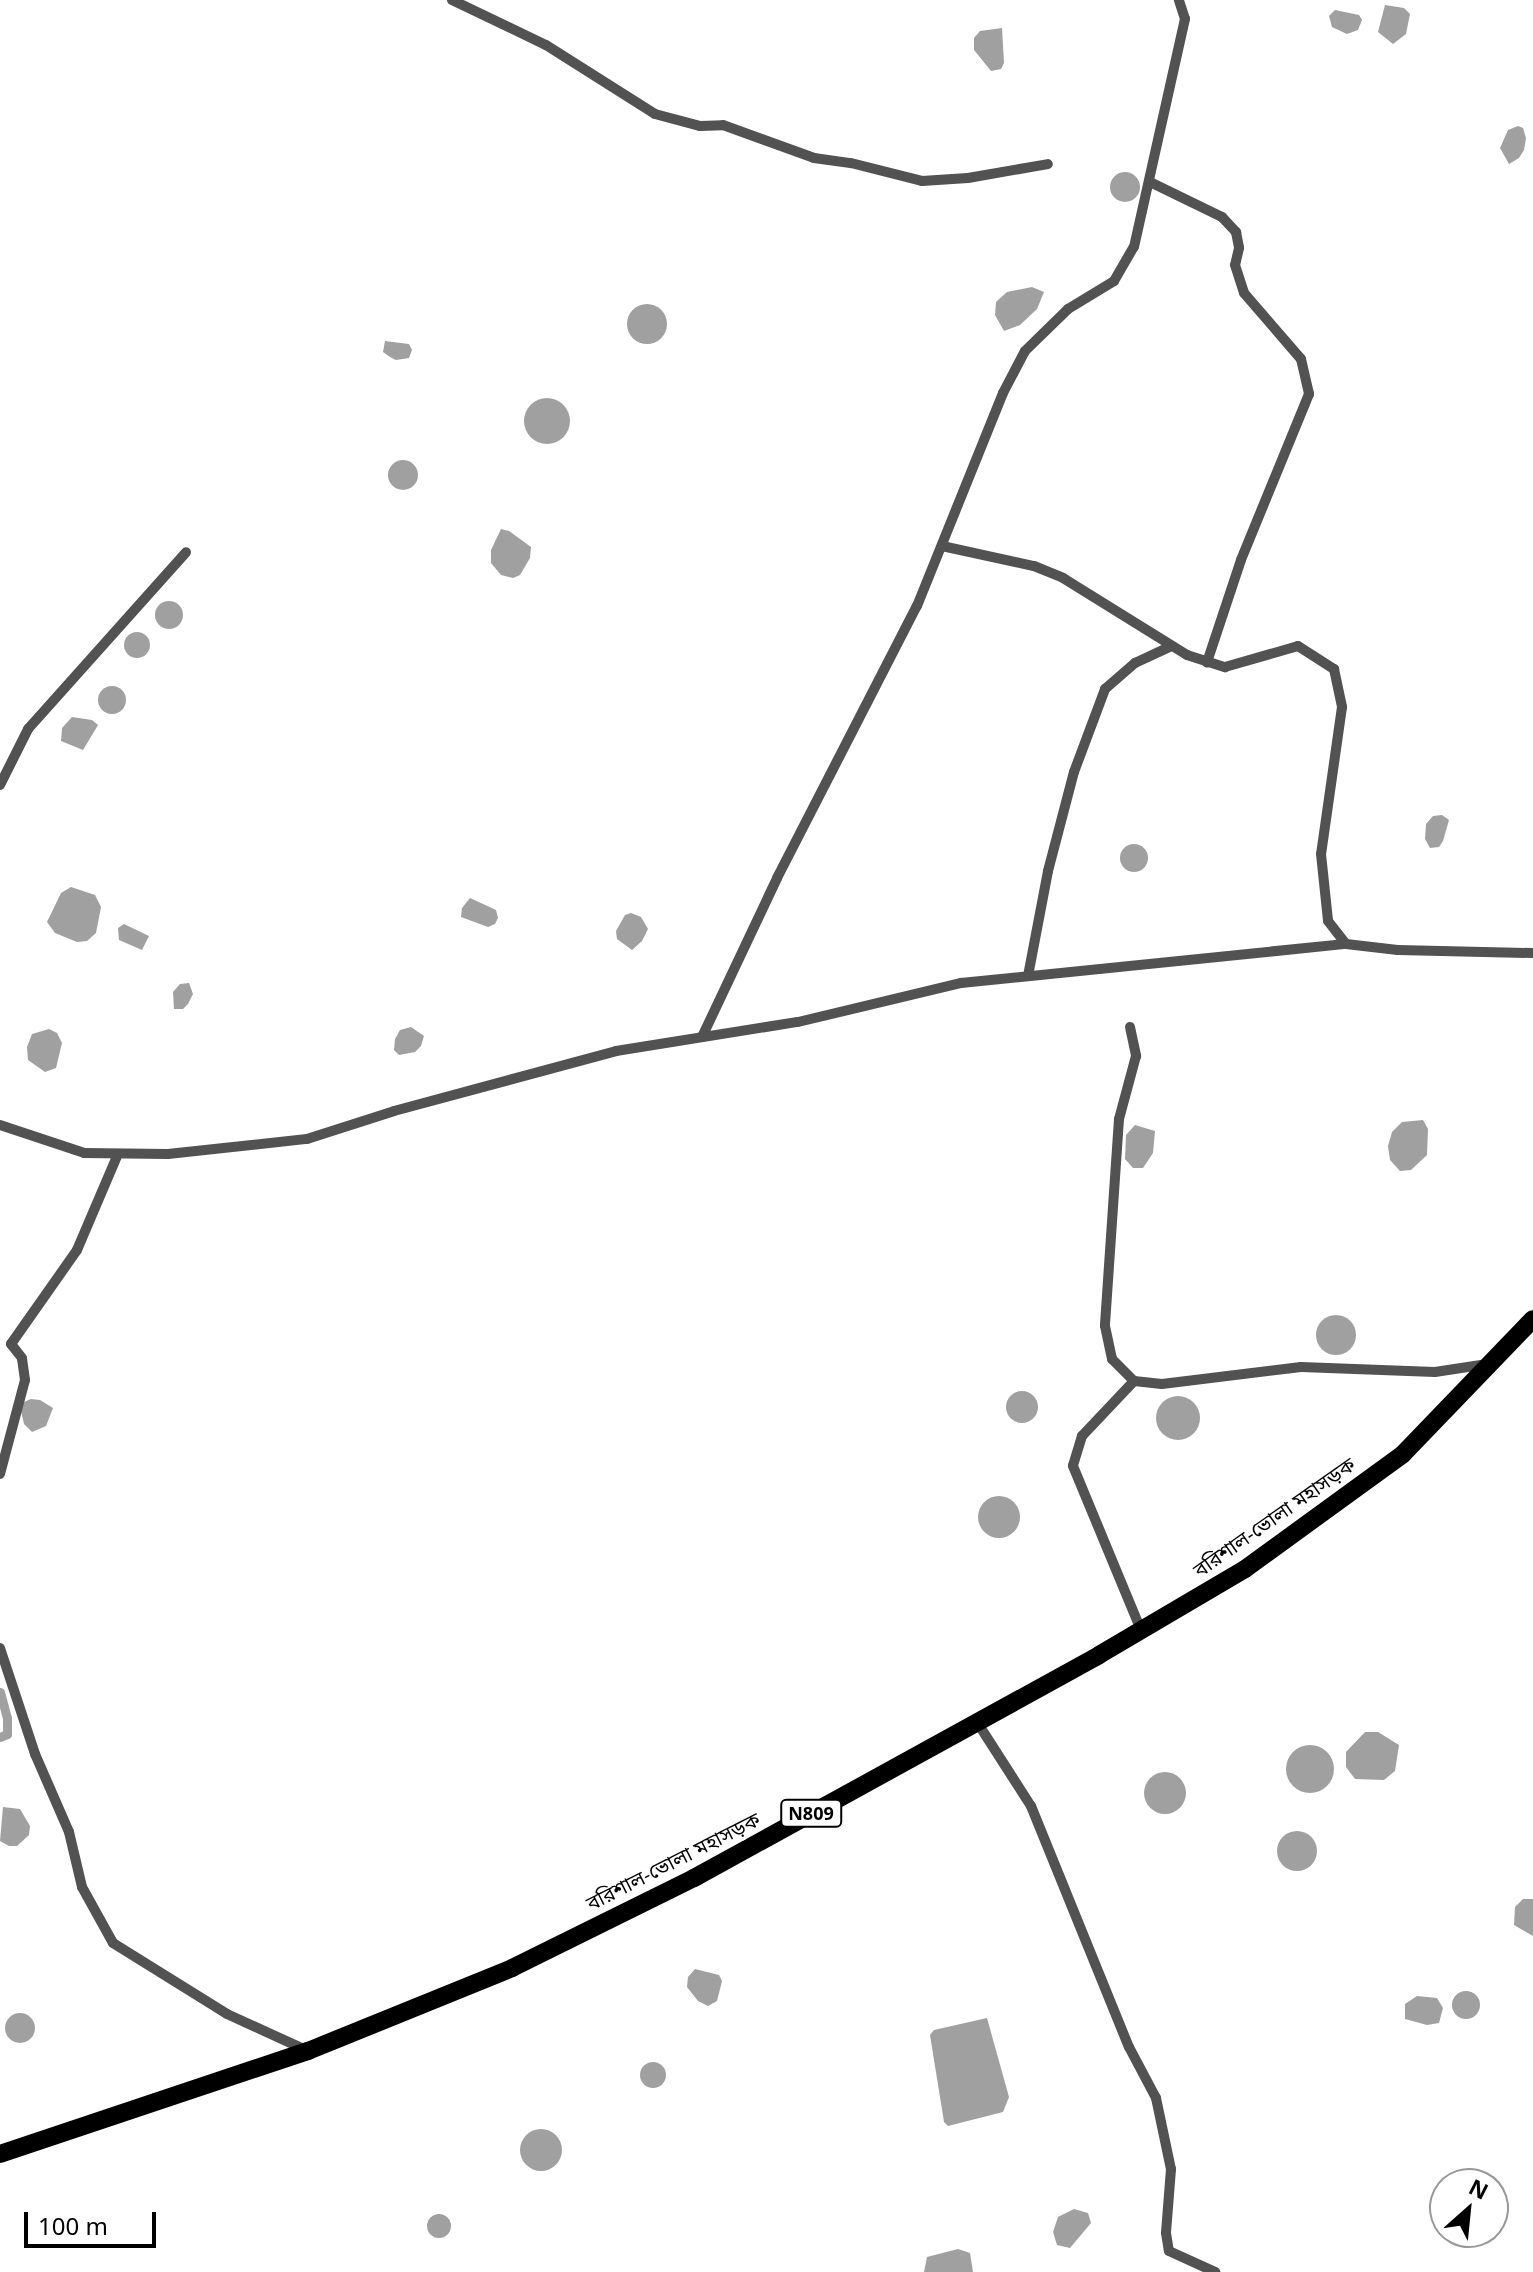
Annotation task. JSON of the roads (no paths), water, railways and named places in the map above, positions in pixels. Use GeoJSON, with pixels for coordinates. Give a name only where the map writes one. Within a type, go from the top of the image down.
{"type":"FeatureCollection","features":[{"type":"Feature","properties":{"kind":"highway","name":"বরিশাল-ভোলা মহাসড়ক"},"geometry":{"type":"LineString","coordinates":[[0,2154],[308,2051],[512,1968],[666,1892],[977,1722],[1245,1569],[1403,1454],[1533,1319]]}},
{"type":"Feature","properties":{"kind":"street"},"geometry":{"type":"LineString","coordinates":[[452,0],[546,45],[655,114],[700,126],[723,125],[814,158],[851,163],[922,181],[968,178],[1048,164]]}},
{"type":"Feature","properties":{"kind":"street"},"geometry":{"type":"LineString","coordinates":[[702,1037],[777,878],[917,606],[1003,393],[1025,351],[1068,309],[1114,281],[1134,247],[1185,19],[1179,0]]}},
{"type":"Feature","properties":{"kind":"street"},"geometry":{"type":"LineString","coordinates":[[1150,182],[1222,217],[1236,232],[1239,248],[1235,265],[1244,293],[1301,359],[1309,394],[1241,560],[1207,662]]}},
{"type":"Feature","properties":{"kind":"street"},"geometry":{"type":"LineString","coordinates":[[942,546],[1034,566],[1063,578],[1171,646],[1207,662],[1225,667],[1298,646],[1334,669],[1342,707],[1321,854],[1328,921],[1346,944]]}},
{"type":"Feature","properties":{"kind":"street"},"geometry":{"type":"LineString","coordinates":[[0,785],[28,729],[186,552]]}},
{"type":"Feature","properties":{"kind":"street"},"geometry":{"type":"LineString","coordinates":[[1028,976],[1048,871],[1074,772],[1105,689],[1135,663],[1171,646]]}},
{"type":"Feature","properties":{"kind":"street"},"geometry":{"type":"LineString","coordinates":[[0,1125],[84,1153],[168,1154],[307,1139],[394,1111],[616,1051],[798,1022],[961,983],[1346,944],[1398,950],[1533,953]]}},
{"type":"Feature","properties":{"kind":"street"},"geometry":{"type":"LineString","coordinates":[[1130,1027],[1136,1056],[1119,1119],[1105,1326],[1112,1359],[1134,1381],[1162,1384],[1301,1367],[1435,1372],[1489,1364]]}},
{"type":"Feature","properties":{"kind":"street"},"geometry":{"type":"LineString","coordinates":[[0,1474],[25,1380],[22,1358],[11,1344],[77,1250],[118,1154]]}},
{"type":"Feature","properties":{"kind":"street"},"geometry":{"type":"LineString","coordinates":[[1134,1381],[1082,1436],[1073,1466],[1141,1630]]}},
{"type":"Feature","properties":{"kind":"street"},"geometry":{"type":"LineString","coordinates":[[0,1648],[35,1754],[69,1832],[82,1887],[113,1943],[227,2014],[308,2051]]}},
{"type":"Feature","properties":{"kind":"street"},"geometry":{"type":"LineString","coordinates":[[977,1722],[1031,1806],[1129,2047],[1156,2098],[1171,2169],[1166,2233],[1169,2251],[1215,2272]]}},
{"type":"Feature","properties":{"kind":"waterway"},"geometry":{"type":"LineString","coordinates":[[0,1692],[7,1718],[7,1734],[0,1737]]}}]}
